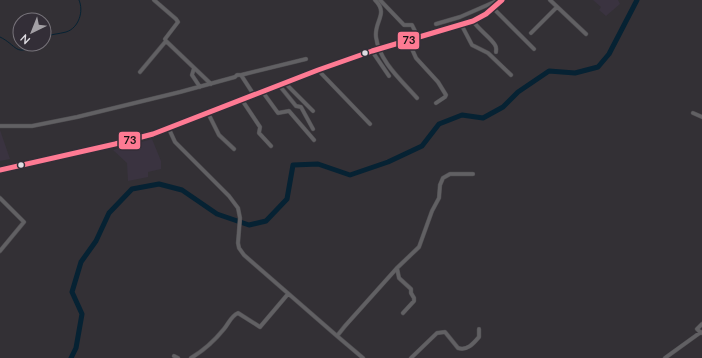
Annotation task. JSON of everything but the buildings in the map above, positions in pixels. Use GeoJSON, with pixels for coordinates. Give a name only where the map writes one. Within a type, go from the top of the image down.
{"type":"FeatureCollection","features":[{"type":"Feature","properties":{"kind":"highway"},"geometry":{"type":"LineString","coordinates":[[0,170],[138,139],[169,129],[262,91],[379,48],[473,21],[493,8],[501,0]]}},
{"type":"Feature","properties":{"kind":"street"},"geometry":{"type":"LineString","coordinates":[[140,72],[166,41],[165,39],[178,22],[154,0]]}},
{"type":"Feature","properties":{"kind":"street"},"geometry":{"type":"LineString","coordinates":[[375,0],[379,4],[382,11],[376,35],[379,48],[392,70],[417,98]]}},
{"type":"Feature","properties":{"kind":"street"},"geometry":{"type":"LineString","coordinates":[[380,0],[404,25],[411,24],[418,37]]}},
{"type":"Feature","properties":{"kind":"street"},"geometry":{"type":"LineString","coordinates":[[436,24],[460,17],[501,0]]}},
{"type":"Feature","properties":{"kind":"street"},"geometry":{"type":"LineString","coordinates":[[550,0],[586,34]]}},
{"type":"Feature","properties":{"kind":"street"},"geometry":{"type":"LineString","coordinates":[[531,34],[557,7]]}},
{"type":"Feature","properties":{"kind":"street"},"geometry":{"type":"LineString","coordinates":[[493,8],[534,49]]}},
{"type":"Feature","properties":{"kind":"street"},"geometry":{"type":"LineString","coordinates":[[473,21],[479,30],[494,44],[496,52]]}},
{"type":"Feature","properties":{"kind":"street"},"geometry":{"type":"LineString","coordinates":[[461,24],[472,45],[488,53],[511,75]]}},
{"type":"Feature","properties":{"kind":"street"},"geometry":{"type":"LineString","coordinates":[[408,40],[416,58],[438,82],[446,95],[436,103]]}},
{"type":"Feature","properties":{"kind":"street"},"geometry":{"type":"LineString","coordinates":[[166,41],[211,84]]}},
{"type":"Feature","properties":{"kind":"street"},"geometry":{"type":"LineString","coordinates":[[372,51],[389,76]]}},
{"type":"Feature","properties":{"kind":"street"},"geometry":{"type":"LineString","coordinates":[[0,126],[32,126],[77,117],[200,87],[235,77],[237,75],[306,59]]}},
{"type":"Feature","properties":{"kind":"street"},"geometry":{"type":"LineString","coordinates":[[194,68],[192,76],[200,87]]}},
{"type":"Feature","properties":{"kind":"street"},"geometry":{"type":"LineString","coordinates":[[318,70],[370,124]]}},
{"type":"Feature","properties":{"kind":"street"},"geometry":{"type":"LineString","coordinates":[[241,75],[254,95]]}},
{"type":"Feature","properties":{"kind":"street"},"geometry":{"type":"LineString","coordinates":[[282,84],[313,111]]}},
{"type":"Feature","properties":{"kind":"street"},"geometry":{"type":"LineString","coordinates":[[282,84],[296,106],[301,107],[313,129]]}},
{"type":"Feature","properties":{"kind":"street"},"geometry":{"type":"LineString","coordinates":[[262,91],[278,113],[289,111],[314,140]]}},
{"type":"Feature","properties":{"kind":"street"},"geometry":{"type":"LineString","coordinates":[[242,100],[260,127],[259,133],[271,146]]}},
{"type":"Feature","properties":{"kind":"street"},"geometry":{"type":"LineString","coordinates":[[208,113],[219,135],[234,149]]}},
{"type":"Feature","properties":{"kind":"street"},"geometry":{"type":"LineString","coordinates":[[692,113],[702,117]]}},
{"type":"Feature","properties":{"kind":"street"},"geometry":{"type":"LineString","coordinates":[[169,129],[176,142],[236,204],[239,210],[240,218],[238,235],[239,248],[244,255],[363,358]]}},
{"type":"Feature","properties":{"kind":"street"},"geometry":{"type":"LineString","coordinates":[[336,336],[396,268],[419,247],[438,198],[440,185],[443,178],[450,174],[473,174]]}},
{"type":"Feature","properties":{"kind":"street"},"geometry":{"type":"LineString","coordinates":[[0,198],[23,219],[24,222],[0,251]]}},
{"type":"Feature","properties":{"kind":"street"},"geometry":{"type":"LineString","coordinates":[[396,268],[399,278],[411,289],[411,293],[414,298],[414,301],[403,313]]}},
{"type":"Feature","properties":{"kind":"street"},"geometry":{"type":"LineString","coordinates":[[191,358],[210,344],[225,328],[229,320],[237,313],[260,327],[288,294]]}},
{"type":"Feature","properties":{"kind":"street"},"geometry":{"type":"LineString","coordinates":[[665,358],[701,333],[698,329],[702,324]]}},
{"type":"Feature","properties":{"kind":"street"},"geometry":{"type":"LineString","coordinates":[[411,358],[437,333],[445,332],[458,348],[465,349],[479,337],[479,329]]}},
{"type":"Feature","properties":{"kind":"street"},"geometry":{"type":"LineString","coordinates":[[353,358],[357,353]]}},
{"type":"Feature","properties":{"kind":"shaded area"},"geometry":{"type":"Polygon","coordinates":[[[593,0],[618,0],[620,4],[606,16],[599,10],[601,7],[593,0]]]}},
{"type":"Feature","properties":{"kind":"shaded area"},"geometry":{"type":"Polygon","coordinates":[[[0,130],[10,159],[0,161],[0,130]]]}},
{"type":"Feature","properties":{"kind":"shaded area"},"geometry":{"type":"Polygon","coordinates":[[[152,139],[161,161],[161,169],[148,172],[148,177],[128,181],[127,163],[113,150],[152,139]]]}},
{"type":"Feature","properties":{"kind":"waterway"},"geometry":{"type":"LineString","coordinates":[[52,34],[66,32],[74,27],[81,14],[79,0]]}},
{"type":"Feature","properties":{"kind":"waterway"},"geometry":{"type":"LineString","coordinates":[[71,358],[76,348],[82,314],[72,292],[81,262],[96,241],[109,213],[132,189],[159,184],[182,190],[217,214],[249,225],[266,221],[287,199],[293,165],[318,164],[350,175],[388,162],[422,146],[439,124],[462,115],[483,118],[503,107],[518,92],[549,71],[575,73],[598,67],[609,54],[637,0]]}},
{"type":"Feature","properties":{"kind":"waterway"},"geometry":{"type":"LineString","coordinates":[[0,37],[12,45]]}},
{"type":"Feature","properties":{"kind":"transit line","name":"73"},"geometry":{"type":"LineString","coordinates":[[0,170],[153,134],[318,70],[372,51],[473,21],[486,14],[502,0]]}}]}
